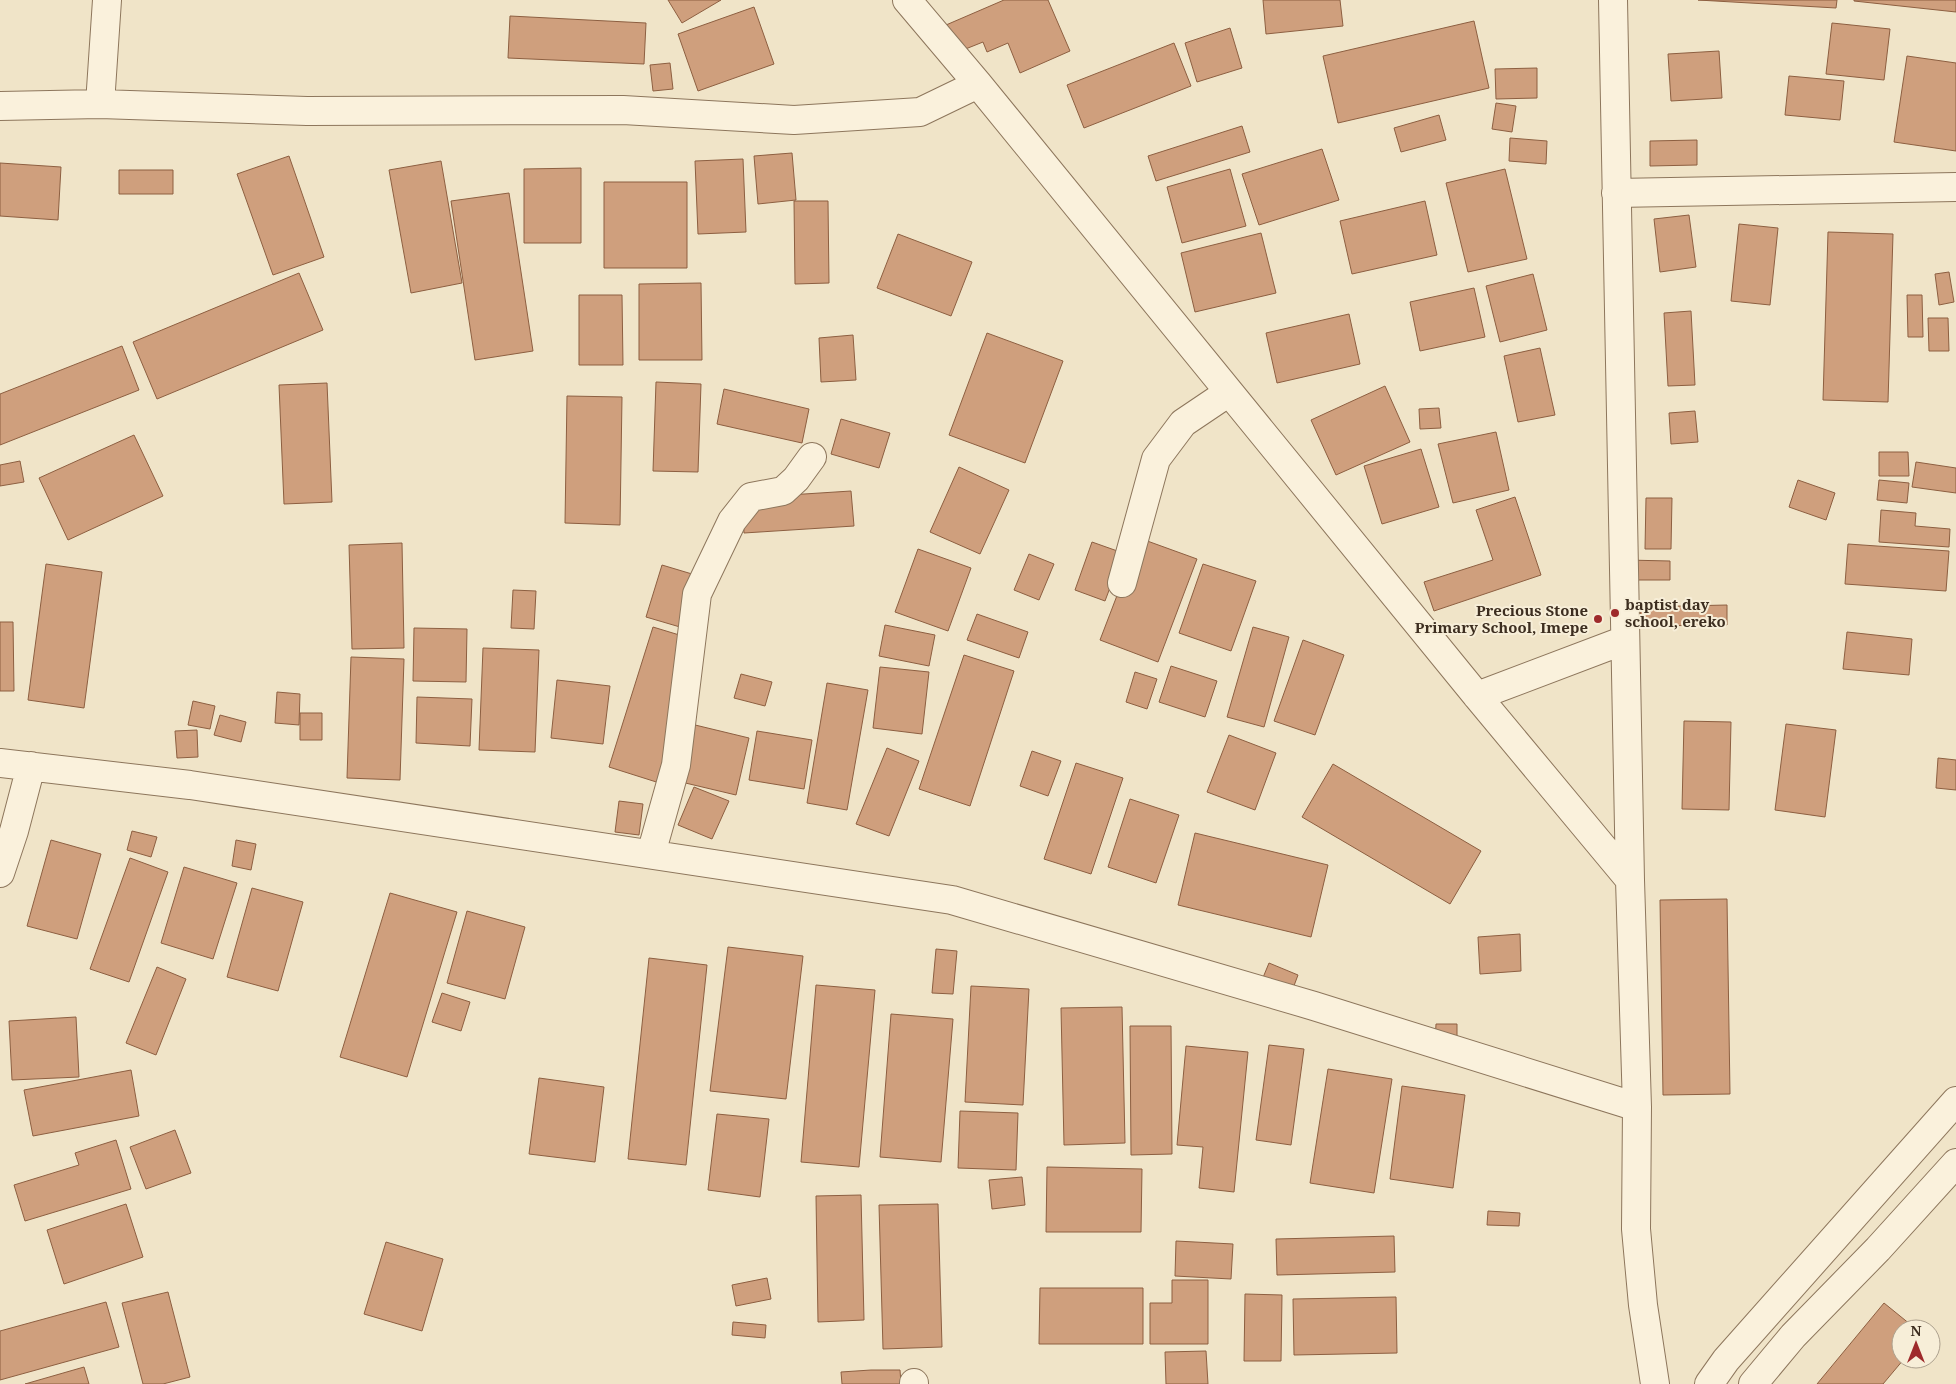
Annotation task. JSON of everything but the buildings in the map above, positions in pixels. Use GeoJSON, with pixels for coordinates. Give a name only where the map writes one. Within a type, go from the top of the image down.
{"type":"FeatureCollection","features":[{"type":"Feature","properties":{"kind":"street"},"geometry":{"type":"LineString","coordinates":[[100,104],[107,0]]}},
{"type":"Feature","properties":{"kind":"street"},"geometry":{"type":"LineString","coordinates":[[906,0],[978,84],[1477,696],[1630,880]]}},
{"type":"Feature","properties":{"kind":"street"},"geometry":{"type":"LineString","coordinates":[[1613,0],[1630,880],[1637,1107],[1636,1229],[1643,1305],[1655,1384]]}},
{"type":"Feature","properties":{"kind":"street"},"geometry":{"type":"LineString","coordinates":[[0,106],[100,104],[307,112],[623,110],[794,120],[920,112],[978,84]]}},
{"type":"Feature","properties":{"kind":"street"},"geometry":{"type":"LineString","coordinates":[[1616,193],[1956,187]]}},
{"type":"Feature","properties":{"kind":"street"},"geometry":{"type":"LineString","coordinates":[[1122,583],[1156,459],[1183,423],[1229,392]]}},
{"type":"Feature","properties":{"kind":"street"},"geometry":{"type":"LineString","coordinates":[[651,854],[676,765],[697,594],[732,520],[751,497],[783,491],[796,479],[812,457]]}},
{"type":"Feature","properties":{"kind":"street"},"geometry":{"type":"LineString","coordinates":[[1477,696],[1625,640]]}},
{"type":"Feature","properties":{"kind":"street"},"geometry":{"type":"LineString","coordinates":[[0,763],[190,785],[952,900],[1314,1006],[1637,1107]]}},
{"type":"Feature","properties":{"kind":"street"},"geometry":{"type":"LineString","coordinates":[[0,873],[31,766]]}},
{"type":"Feature","properties":{"kind":"street"},"geometry":{"type":"LineString","coordinates":[[1709,1384],[1737,1347],[1956,1101]]}},
{"type":"Feature","properties":{"kind":"street"},"geometry":{"type":"LineString","coordinates":[[1753,1384],[1793,1336],[1878,1249],[1956,1163]]}},
{"type":"Feature","properties":{"kind":"place","name":"baptist day school, ereko"},"geometry":{"type":"Point","coordinates":[1615,613]}},
{"type":"Feature","properties":{"kind":"place","name":"Precious Stone Primary School, Imepe"},"geometry":{"type":"Point","coordinates":[1598,619]}}]}
